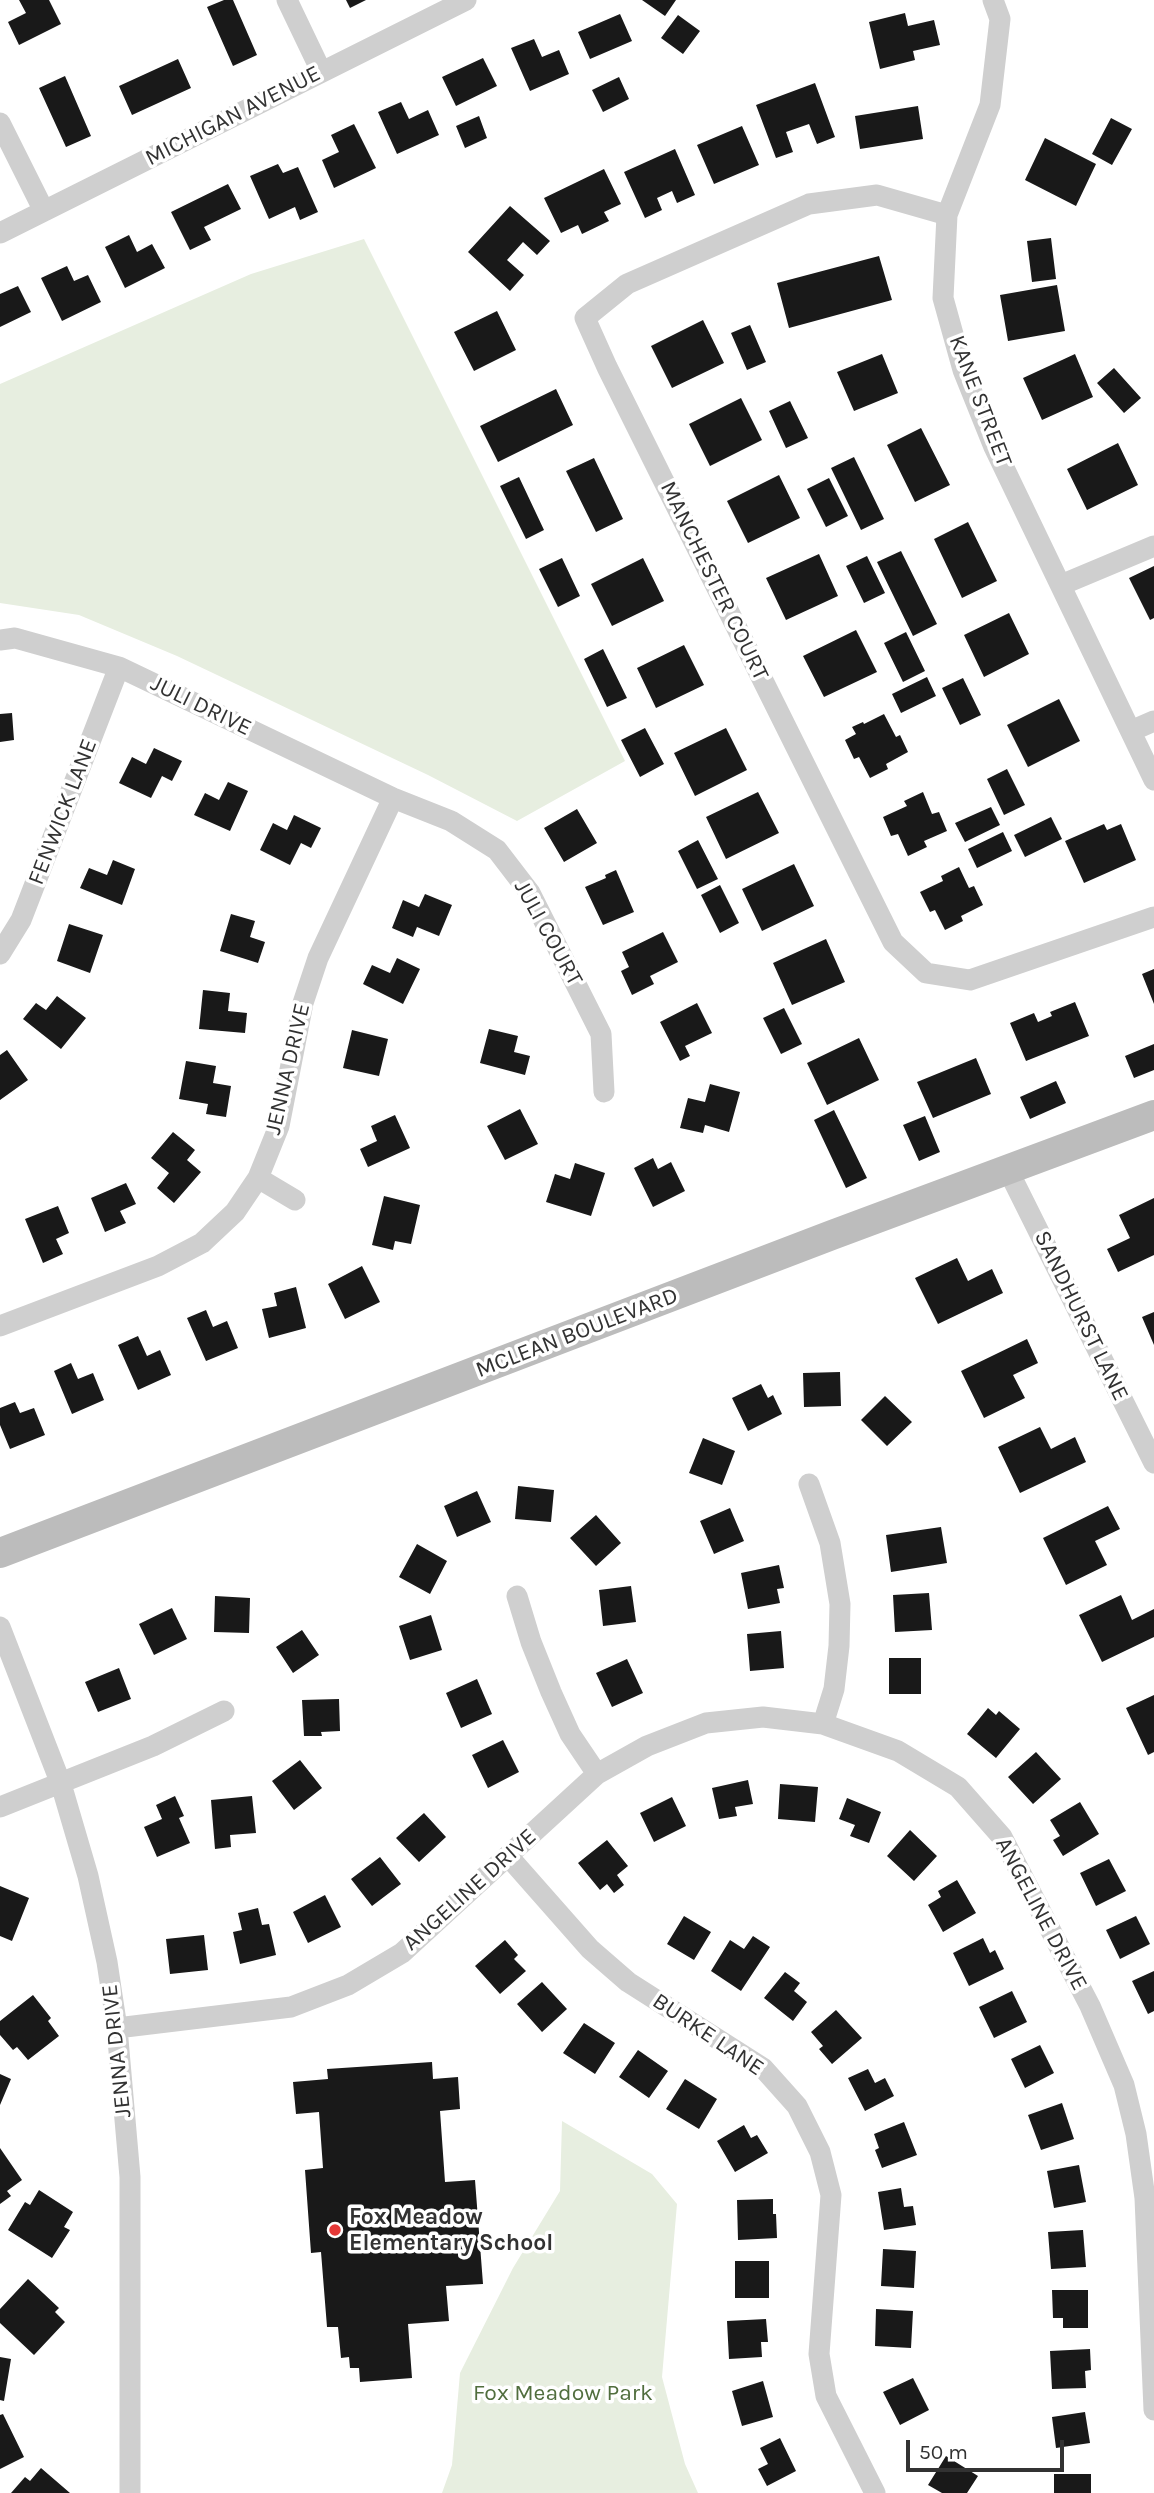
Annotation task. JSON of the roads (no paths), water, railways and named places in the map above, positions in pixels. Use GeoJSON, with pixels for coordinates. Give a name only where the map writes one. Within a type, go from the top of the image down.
{"type":"FeatureCollection","features":[{"type":"Feature","properties":{"kind":"main road","name":"MCLEAN BOULEVARD"},"geometry":{"type":"LineString","coordinates":[[0,1553],[1154,1115]]}},
{"type":"Feature","properties":{"kind":"street"},"geometry":{"type":"LineString","coordinates":[[287,0],[321,71]]}},
{"type":"Feature","properties":{"kind":"street","name":"MICHIGAN AVENUE"},"geometry":{"type":"LineString","coordinates":[[0,233],[466,0]]}},
{"type":"Feature","properties":{"kind":"street","name":"KANE STREET"},"geometry":{"type":"LineString","coordinates":[[993,0],[1000,19],[990,105],[947,215],[943,298],[963,370],[994,447],[1154,780]]}},
{"type":"Feature","properties":{"kind":"street"},"geometry":{"type":"LineString","coordinates":[[0,123],[44,211]]}},
{"type":"Feature","properties":{"kind":"street","name":"MANCHESTER COURT"},"geometry":{"type":"LineString","coordinates":[[947,215],[877,195],[809,204],[627,284],[585,318],[893,942],[926,973],[970,980],[1154,917]]}},
{"type":"Feature","properties":{"kind":"street"},"geometry":{"type":"LineString","coordinates":[[1061,585],[1154,546]]}},
{"type":"Feature","properties":{"kind":"street","name":"JULI DRIVE"},"geometry":{"type":"LineString","coordinates":[[0,640],[15,638],[119,667],[393,798]]}},
{"type":"Feature","properties":{"kind":"street","name":"FENWICK LANE"},"geometry":{"type":"LineString","coordinates":[[0,954],[21,920],[119,667]]}},
{"type":"Feature","properties":{"kind":"street"},"geometry":{"type":"LineString","coordinates":[[1131,732],[1154,721]]}},
{"type":"Feature","properties":{"kind":"street","name":"JULI COURT"},"geometry":{"type":"LineString","coordinates":[[393,798],[451,821],[497,850],[530,893],[601,1034],[604,1093]]}},
{"type":"Feature","properties":{"kind":"street","name":"JENNA DRIVE"},"geometry":{"type":"LineString","coordinates":[[0,1326],[158,1266],[202,1243],[235,1212],[258,1178],[279,1126],[303,1003],[318,958],[393,798]]}},
{"type":"Feature","properties":{"kind":"street","name":"SANDHURST LANE"},"geometry":{"type":"LineString","coordinates":[[1008,1170],[1154,1463]]}},
{"type":"Feature","properties":{"kind":"street"},"geometry":{"type":"LineString","coordinates":[[258,1178],[295,1200]]}},
{"type":"Feature","properties":{"kind":"street"},"geometry":{"type":"LineString","coordinates":[[809,1484],[830,1543],[839,1604],[839,1646],[834,1689],[823,1724]]}},
{"type":"Feature","properties":{"kind":"street"},"geometry":{"type":"LineString","coordinates":[[517,1595],[531,1642],[551,1692],[570,1734],[597,1774]]}},
{"type":"Feature","properties":{"kind":"street","name":"JENNA DRIVE"},"geometry":{"type":"LineString","coordinates":[[0,1627],[61,1784],[88,1875],[107,1962],[117,2028],[130,2177],[130,2493]]}},
{"type":"Feature","properties":{"kind":"street"},"geometry":{"type":"LineString","coordinates":[[0,1807],[153,1746],[224,1711]]}},
{"type":"Feature","properties":{"kind":"street","name":"ANGELINE DRIVE"},"geometry":{"type":"LineString","coordinates":[[117,2028],[291,2007],[348,1985],[402,1953],[597,1774],[647,1746],[706,1723],[763,1717],[823,1724],[898,1751],[958,1787],[1002,1836],[1090,2006],[1124,2085],[1136,2134],[1145,2198],[1154,2410]]}},
{"type":"Feature","properties":{"kind":"street","name":"BURKE LANE"},"geometry":{"type":"LineString","coordinates":[[508,1856],[590,1949],[628,1982],[763,2068],[797,2106],[820,2152],[831,2195],[819,2354],[826,2396],[876,2493]]}},
{"type":"Feature","properties":{"kind":"place","name":"Fox Meadow Elementary School"},"geometry":{"type":"Point","coordinates":[335,2230]}},
{"type":"Feature","properties":{"kind":"park label","name":"Fox Meadow Park"},"geometry":{"type":"Point","coordinates":[563,2393]}}]}
